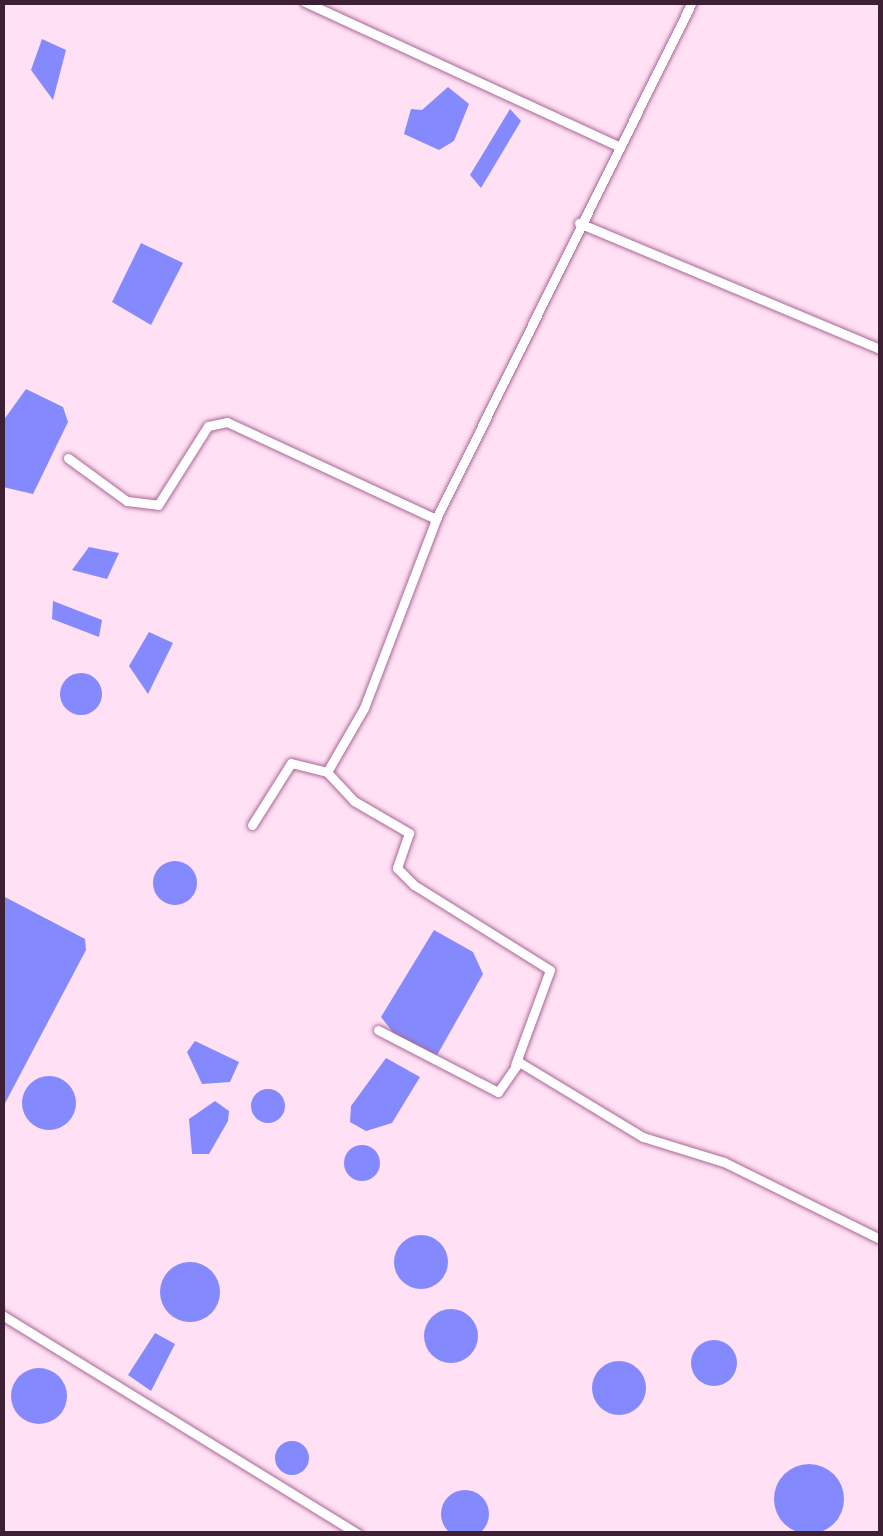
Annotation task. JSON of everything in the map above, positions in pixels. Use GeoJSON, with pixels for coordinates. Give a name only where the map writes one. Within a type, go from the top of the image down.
{"type":"FeatureCollection","features":[{"type":"Feature","properties":{"kind":"street"},"geometry":{"type":"LineString","coordinates":[[305,2],[620,147]]}},
{"type":"Feature","properties":{"kind":"street"},"geometry":{"type":"LineString","coordinates":[[327,772],[364,708],[436,519],[579,223],[692,2]]}},
{"type":"Feature","properties":{"kind":"street"},"geometry":{"type":"LineString","coordinates":[[579,223],[880,348]]}},
{"type":"Feature","properties":{"kind":"street"},"geometry":{"type":"LineString","coordinates":[[68,458],[128,501],[158,505],[208,426],[227,422],[436,519]]}},
{"type":"Feature","properties":{"kind":"street"},"geometry":{"type":"LineString","coordinates":[[252,825],[282,768],[327,772],[354,801],[410,834],[397,868],[414,885],[550,970],[515,1065],[498,1092],[378,1030]]}},
{"type":"Feature","properties":{"kind":"street"},"geometry":{"type":"LineString","coordinates":[[515,1065],[642,1137],[724,1162],[880,1239]]}},
{"type":"Feature","properties":{"kind":"street"},"geometry":{"type":"LineString","coordinates":[[2,1315],[358,1534]]}},
{"type":"Feature","properties":{"kind":"shaded area"},"geometry":{"type":"Polygon","coordinates":[[[42,39],[66,50],[53,100],[31,70],[42,39]]]}},
{"type":"Feature","properties":{"kind":"shaded area"},"geometry":{"type":"Polygon","coordinates":[[[448,87],[469,104],[454,141],[439,150],[404,134],[411,109],[422,110],[448,87]]]}},
{"type":"Feature","properties":{"kind":"shaded area"},"geometry":{"type":"Polygon","coordinates":[[[510,109],[521,121],[481,188],[470,175],[510,109]]]}},
{"type":"Feature","properties":{"kind":"shaded area"},"geometry":{"type":"Polygon","coordinates":[[[141,243],[183,263],[151,325],[112,302],[141,243]]]}},
{"type":"Feature","properties":{"kind":"shaded area"},"geometry":{"type":"Polygon","coordinates":[[[26,389],[63,407],[68,422],[33,494],[3,487],[3,421],[26,389]]]}},
{"type":"Feature","properties":{"kind":"shaded area"},"geometry":{"type":"Polygon","coordinates":[[[89,547],[119,553],[107,579],[72,570],[89,547]]]}},
{"type":"Feature","properties":{"kind":"shaded area"},"geometry":{"type":"Polygon","coordinates":[[[53,601],[102,620],[99,637],[52,619],[53,601]]]}},
{"type":"Feature","properties":{"kind":"shaded area"},"geometry":{"type":"Polygon","coordinates":[[[149,632],[173,643],[148,694],[129,666],[149,632]]]}},
{"type":"Feature","properties":{"kind":"shaded area"},"geometry":{"type":"Polygon","coordinates":[[[81,673],[96,679],[102,694],[96,709],[81,715],[66,709],[60,694],[66,679],[81,673]]]}},
{"type":"Feature","properties":{"kind":"shaded area"},"geometry":{"type":"Polygon","coordinates":[[[175,861],[190,868],[197,883],[190,898],[175,905],[160,898],[153,883],[160,868],[175,861]]]}},
{"type":"Feature","properties":{"kind":"shaded area"},"geometry":{"type":"Polygon","coordinates":[[[3,896],[85,939],[86,950],[3,1107],[3,896]]]}},
{"type":"Feature","properties":{"kind":"shaded area"},"geometry":{"type":"Polygon","coordinates":[[[434,930],[473,952],[483,974],[436,1057],[398,1039],[381,1017],[434,930]]]}},
{"type":"Feature","properties":{"kind":"shaded area"},"geometry":{"type":"Polygon","coordinates":[[[195,1041],[239,1062],[230,1082],[202,1084],[187,1052],[195,1041]]]}},
{"type":"Feature","properties":{"kind":"shaded area"},"geometry":{"type":"Polygon","coordinates":[[[386,1058],[420,1077],[392,1123],[366,1131],[350,1122],[351,1106],[386,1058]]]}},
{"type":"Feature","properties":{"kind":"shaded area"},"geometry":{"type":"Polygon","coordinates":[[[49,1076],[68,1084],[76,1103],[68,1122],[49,1130],[30,1122],[22,1103],[30,1084],[49,1076]]]}},
{"type":"Feature","properties":{"kind":"shaded area"},"geometry":{"type":"Polygon","coordinates":[[[268,1089],[280,1094],[285,1106],[280,1118],[268,1123],[256,1118],[251,1106],[256,1094],[268,1089]]]}},
{"type":"Feature","properties":{"kind":"shaded area"},"geometry":{"type":"Polygon","coordinates":[[[215,1101],[229,1111],[228,1121],[209,1154],[192,1154],[189,1119],[215,1101]]]}},
{"type":"Feature","properties":{"kind":"shaded area"},"geometry":{"type":"Polygon","coordinates":[[[362,1145],[375,1150],[380,1163],[375,1176],[362,1181],[349,1176],[344,1163],[349,1150],[362,1145]]]}},
{"type":"Feature","properties":{"kind":"shaded area"},"geometry":{"type":"Polygon","coordinates":[[[421,1235],[440,1243],[448,1262],[440,1281],[421,1289],[402,1281],[394,1262],[402,1243],[421,1235]]]}},
{"type":"Feature","properties":{"kind":"shaded area"},"geometry":{"type":"Polygon","coordinates":[[[190,1262],[211,1271],[220,1292],[211,1313],[190,1322],[169,1313],[160,1292],[169,1271],[190,1262]]]}},
{"type":"Feature","properties":{"kind":"shaded area"},"geometry":{"type":"Polygon","coordinates":[[[451,1309],[470,1317],[478,1336],[470,1355],[451,1363],[432,1355],[424,1336],[432,1317],[451,1309]]]}},
{"type":"Feature","properties":{"kind":"shaded area"},"geometry":{"type":"Polygon","coordinates":[[[155,1333],[175,1344],[151,1391],[128,1375],[155,1333]]]}},
{"type":"Feature","properties":{"kind":"shaded area"},"geometry":{"type":"Polygon","coordinates":[[[714,1340],[730,1347],[737,1363],[730,1379],[714,1386],[698,1379],[691,1363],[698,1347],[714,1340]]]}},
{"type":"Feature","properties":{"kind":"shaded area"},"geometry":{"type":"Polygon","coordinates":[[[619,1361],[638,1369],[646,1388],[638,1407],[619,1415],[600,1407],[592,1388],[600,1369],[619,1361]]]}},
{"type":"Feature","properties":{"kind":"shaded area"},"geometry":{"type":"Polygon","coordinates":[[[39,1368],[59,1376],[67,1396],[59,1416],[39,1424],[19,1416],[11,1396],[19,1376],[39,1368]]]}},
{"type":"Feature","properties":{"kind":"shaded area"},"geometry":{"type":"Polygon","coordinates":[[[292,1441],[304,1446],[309,1458],[304,1470],[292,1475],[280,1470],[275,1458],[280,1446],[292,1441]]]}},
{"type":"Feature","properties":{"kind":"shaded area"},"geometry":{"type":"Polygon","coordinates":[[[809,1464],[833,1475],[844,1499],[833,1523],[809,1534],[785,1523],[774,1499],[785,1475],[809,1464]]]}},
{"type":"Feature","properties":{"kind":"shaded area"},"geometry":{"type":"Polygon","coordinates":[[[465,1490],[482,1497],[489,1514],[482,1531],[465,1538],[448,1531],[441,1514],[448,1497],[465,1490]]]}}]}
